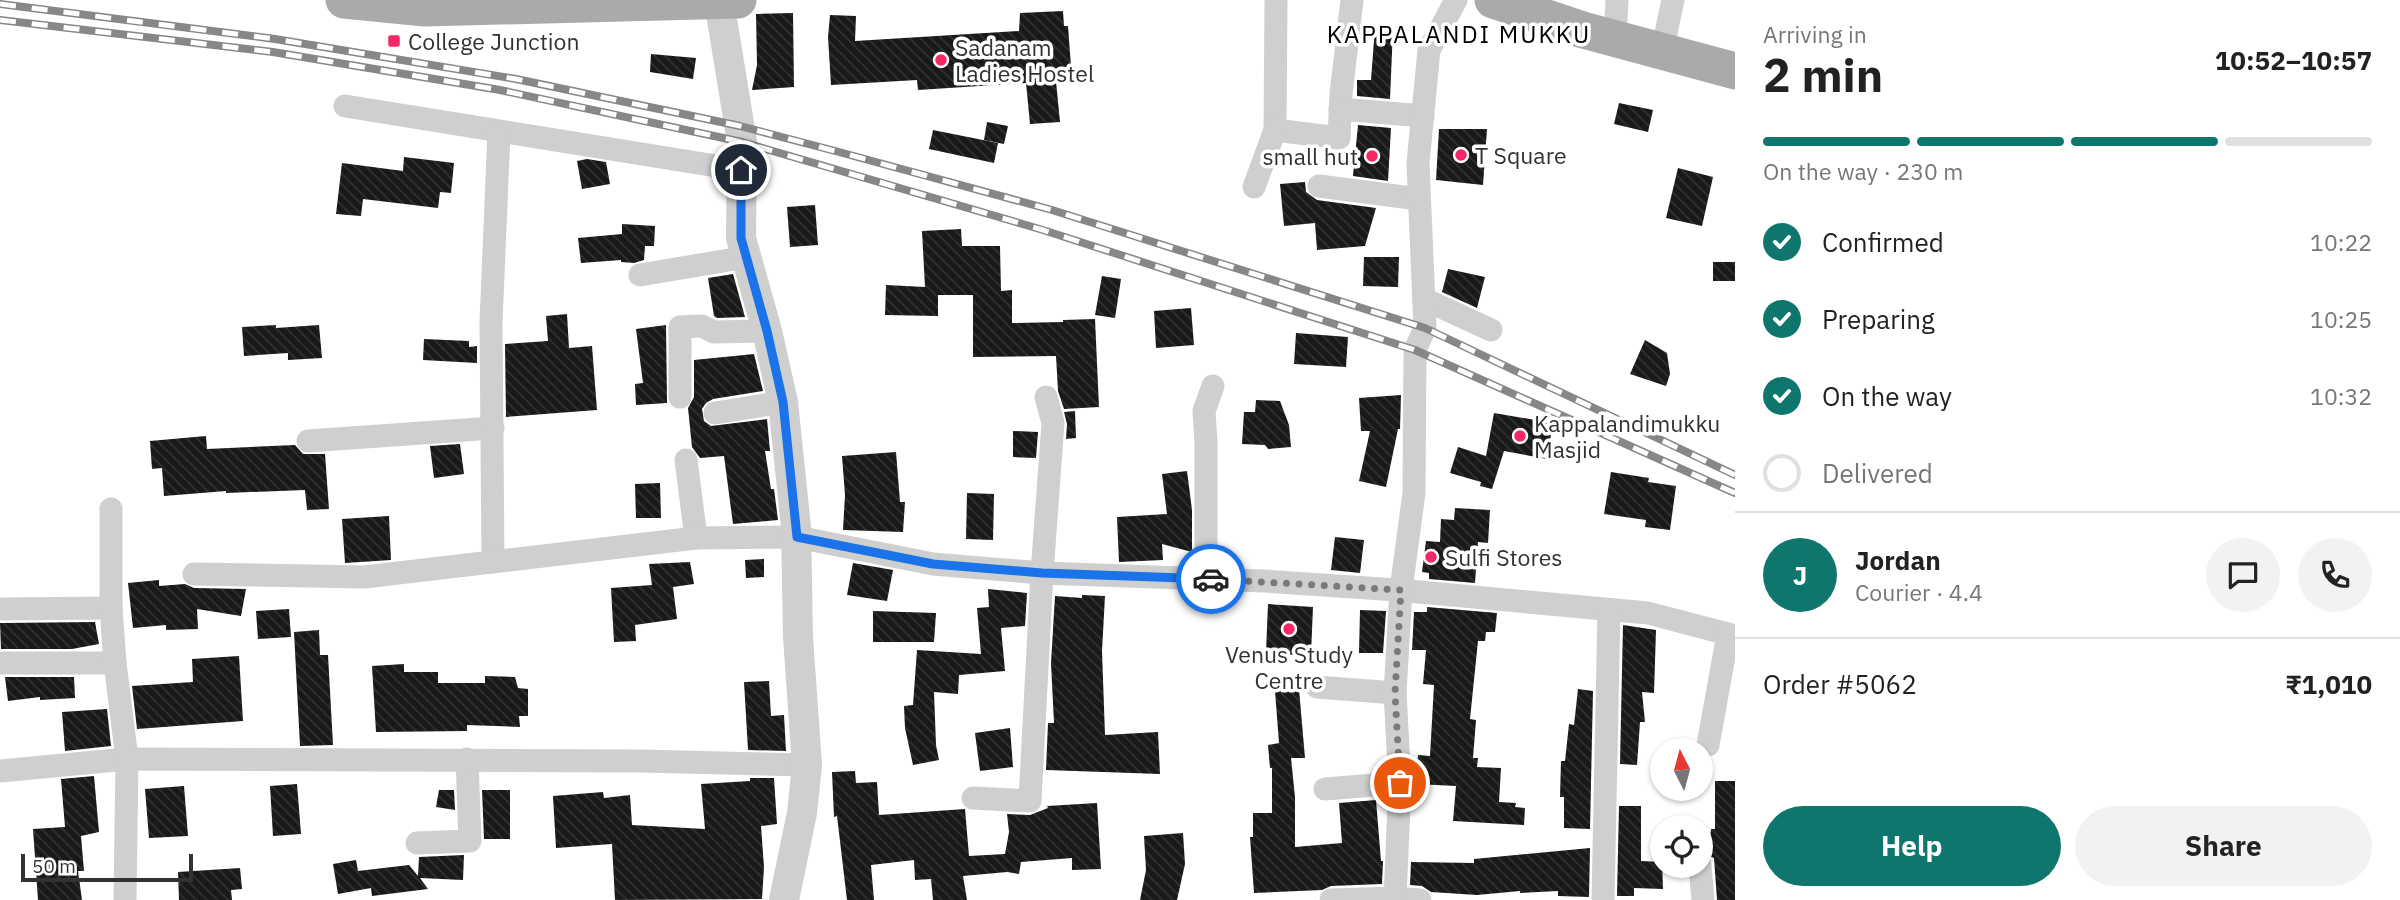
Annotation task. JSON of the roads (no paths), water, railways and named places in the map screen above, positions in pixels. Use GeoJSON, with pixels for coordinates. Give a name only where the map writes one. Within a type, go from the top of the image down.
{"type":"FeatureCollection","features":[{"type":"Feature","properties":{"kind":"main road"},"geometry":{"type":"LineString","coordinates":[[344,0],[425,8],[738,0]]}},
{"type":"Feature","properties":{"kind":"main road"},"geometry":{"type":"LineString","coordinates":[[1493,0],[1615,39],[1735,71]]}},
{"type":"Feature","properties":{"kind":"street"},"geometry":{"type":"LineString","coordinates":[[1254,187],[1275,130],[1276,0]]}},
{"type":"Feature","properties":{"kind":"street"},"geometry":{"type":"LineString","coordinates":[[1275,130],[1339,138],[1352,0]]}},
{"type":"Feature","properties":{"kind":"street"},"geometry":{"type":"LineString","coordinates":[[1395,898],[1400,783],[1395,693],[1401,590],[1414,493],[1415,350],[1425,328],[1418,163],[1429,50],[1456,0]]}},
{"type":"Feature","properties":{"kind":"street"},"geometry":{"type":"LineString","coordinates":[[1615,39],[1618,0]]}},
{"type":"Feature","properties":{"kind":"street"},"geometry":{"type":"LineString","coordinates":[[1662,52],[1673,0]]}},
{"type":"Feature","properties":{"kind":"street"},"geometry":{"type":"LineString","coordinates":[[719,1],[742,142],[741,238],[767,331],[783,402],[797,537],[798,637],[807,765],[802,813],[784,900]]}},
{"type":"Feature","properties":{"kind":"street"},"geometry":{"type":"LineString","coordinates":[[345,106],[741,170]]}},
{"type":"Feature","properties":{"kind":"street"},"geometry":{"type":"LineString","coordinates":[[1340,109],[1423,116]]}},
{"type":"Feature","properties":{"kind":"street"},"geometry":{"type":"LineString","coordinates":[[493,562],[491,321],[499,132]]}},
{"type":"Feature","properties":{"kind":"street"},"geometry":{"type":"LineString","coordinates":[[1319,186],[1419,199]]}},
{"type":"Feature","properties":{"kind":"street"},"geometry":{"type":"LineString","coordinates":[[640,275],[747,257]]}},
{"type":"Feature","properties":{"kind":"street"},"geometry":{"type":"LineString","coordinates":[[1424,299],[1491,330]]}},
{"type":"Feature","properties":{"kind":"street"},"geometry":{"type":"LineString","coordinates":[[680,397],[680,327],[702,326],[714,332],[767,331]]}},
{"type":"Feature","properties":{"kind":"street"},"geometry":{"type":"LineString","coordinates":[[1206,579],[1204,411],[1213,386]]}},
{"type":"Feature","properties":{"kind":"street"},"geometry":{"type":"LineString","coordinates":[[973,798],[1030,801],[1053,423],[1046,397]]}},
{"type":"Feature","properties":{"kind":"street"},"geometry":{"type":"LineString","coordinates":[[715,413],[783,402]]}},
{"type":"Feature","properties":{"kind":"street"},"geometry":{"type":"LineString","coordinates":[[308,440],[493,428]]}},
{"type":"Feature","properties":{"kind":"street"},"geometry":{"type":"LineString","coordinates":[[686,460],[696,538]]}},
{"type":"Feature","properties":{"kind":"street"},"geometry":{"type":"LineString","coordinates":[[111,509],[114,663],[127,759],[125,900]]}},
{"type":"Feature","properties":{"kind":"street"},"geometry":{"type":"LineString","coordinates":[[194,573],[364,577],[696,538],[797,537],[933,564],[1042,573],[1401,590],[1648,613],[1732,635],[1710,738]]}},
{"type":"Feature","properties":{"kind":"street"},"geometry":{"type":"LineString","coordinates":[[0,609],[111,608]]}},
{"type":"Feature","properties":{"kind":"street"},"geometry":{"type":"LineString","coordinates":[[1603,900],[1609,610]]}},
{"type":"Feature","properties":{"kind":"street"},"geometry":{"type":"LineString","coordinates":[[0,663],[114,663]]}},
{"type":"Feature","properties":{"kind":"street"},"geometry":{"type":"LineString","coordinates":[[1317,687],[1395,693]]}},
{"type":"Feature","properties":{"kind":"street"},"geometry":{"type":"LineString","coordinates":[[0,771],[127,759],[467,759],[807,765]]}},
{"type":"Feature","properties":{"kind":"street"},"geometry":{"type":"LineString","coordinates":[[417,843],[470,841],[467,759]]}},
{"type":"Feature","properties":{"kind":"street"},"geometry":{"type":"LineString","coordinates":[[1325,789],[1400,783]]}},
{"type":"Feature","properties":{"kind":"street"},"geometry":{"type":"LineString","coordinates":[[1701,878],[1703,900]]}},
{"type":"Feature","properties":{"kind":"street"},"geometry":{"type":"LineString","coordinates":[[1331,900],[1420,900]]}},
{"type":"Feature","properties":{"kind":"railway"},"geometry":{"type":"LineString","coordinates":[[0,4],[275,39],[516,79],[740,126],[839,152],[1052,210],[1425,328],[1735,475]]}},
{"type":"Feature","properties":{"kind":"railway"},"geometry":{"type":"LineString","coordinates":[[0,20],[273,52],[500,90],[742,142],[1043,230],[1415,350],[1735,493]]}},
{"type":"Feature","properties":{"kind":"place","name":"College Junction"},"geometry":{"type":"Point","coordinates":[394,41]}},
{"type":"Feature","properties":{"kind":"place","name":"Sadanam Ladies Hostel"},"geometry":{"type":"Point","coordinates":[941,60]}},
{"type":"Feature","properties":{"kind":"place","name":"T Square"},"geometry":{"type":"Point","coordinates":[1461,155]}},
{"type":"Feature","properties":{"kind":"place","name":"small hut"},"geometry":{"type":"Point","coordinates":[1372,156]}},
{"type":"Feature","properties":{"kind":"place","name":"Kappalandimukku Masjid"},"geometry":{"type":"Point","coordinates":[1520,436]}},
{"type":"Feature","properties":{"kind":"place","name":"Sulfi Stores"},"geometry":{"type":"Point","coordinates":[1431,557]}},
{"type":"Feature","properties":{"kind":"place","name":"Venus Study Centre"},"geometry":{"type":"Point","coordinates":[1289,629]}},
{"type":"Feature","properties":{"kind":"district","name":"KAPPALANDI MUKKU"},"geometry":{"type":"Point","coordinates":[1459,34]}}]}
